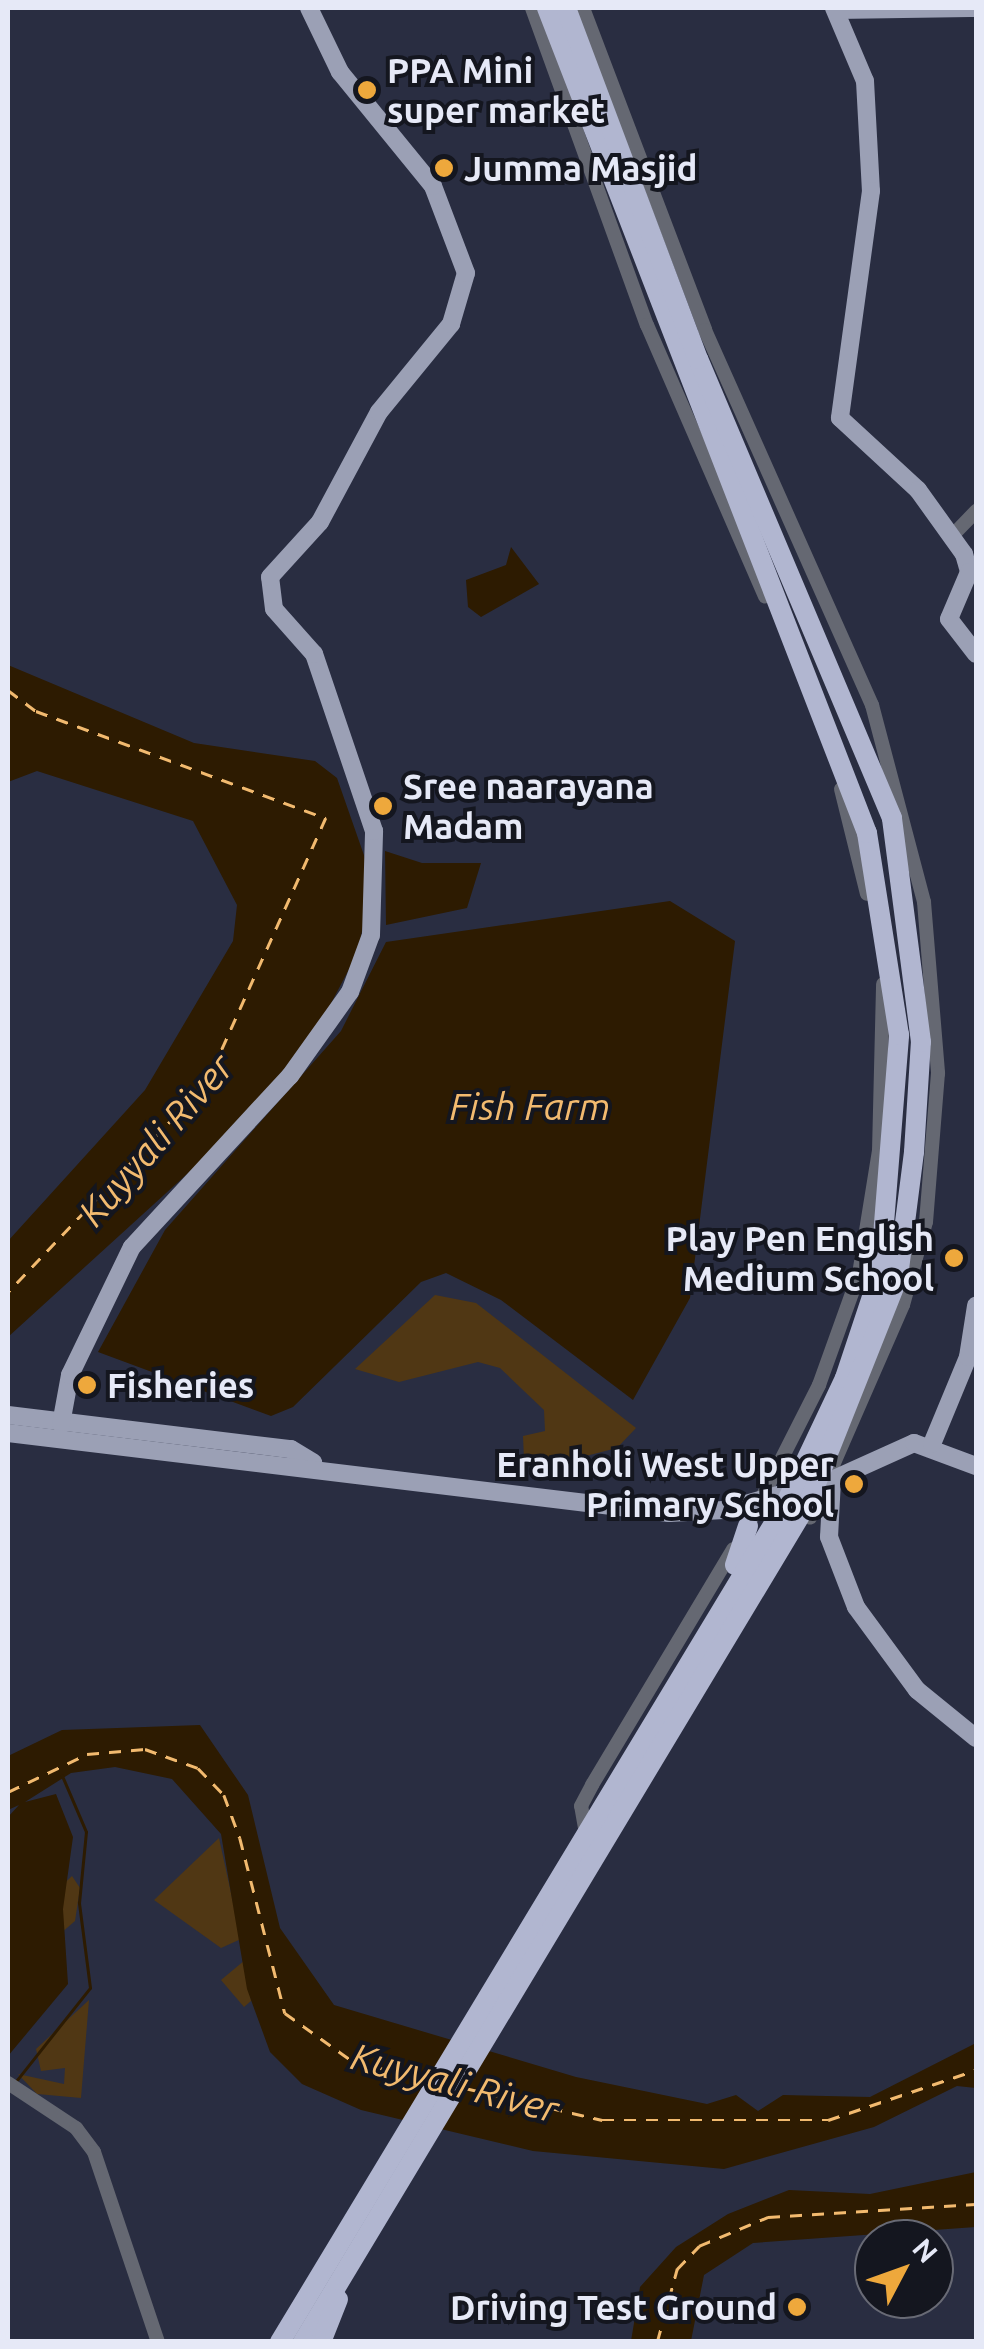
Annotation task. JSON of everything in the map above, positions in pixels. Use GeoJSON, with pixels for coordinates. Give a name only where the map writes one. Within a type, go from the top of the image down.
{"type":"FeatureCollection","features":[{"type":"Feature","properties":{"kind":"highway"},"geometry":{"type":"LineString","coordinates":[[304,2342],[810,1501],[818,1460],[880,1273],[899,1035],[891,942],[832,730],[547,8]]}},
{"type":"Feature","properties":{"kind":"highway"},"geometry":{"type":"LineString","coordinates":[[280,2342],[530,1916],[718,1614],[774,1503],[818,1460],[898,1277],[914,1152],[920,1042],[902,862],[862,732],[698,359],[566,8]]}},
{"type":"Feature","properties":{"kind":"highway"},"geometry":{"type":"LineString","coordinates":[[718,1614],[748,1526]]}},
{"type":"Feature","properties":{"kind":"highway"},"geometry":{"type":"LineString","coordinates":[[758,1586],[796,1542]]}},
{"type":"Feature","properties":{"kind":"highway"},"geometry":{"type":"LineString","coordinates":[[264,2342],[312,2262],[347,2228]]}},
{"type":"Feature","properties":{"kind":"highway"},"geometry":{"type":"LineString","coordinates":[[320,2342],[343,2278]]}},
{"type":"Feature","properties":{"kind":"main road"},"geometry":{"type":"LineString","coordinates":[[63,1432],[70,1376],[132,1247],[290,1076],[350,992],[370,935],[374,830],[314,654],[274,609],[270,577],[284,550],[320,522],[379,412],[450,324],[466,273],[433,186],[340,72],[309,8]]}},
{"type":"Feature","properties":{"kind":"main road"},"geometry":{"type":"LineString","coordinates":[[971,8],[835,9],[866,81],[871,191],[840,418],[952,536],[970,572],[950,628],[976,654]]}},
{"type":"Feature","properties":{"kind":"main road"},"geometry":{"type":"LineString","coordinates":[[932,1444],[968,1357],[976,1306]]}},
{"type":"Feature","properties":{"kind":"main road"},"geometry":{"type":"LineString","coordinates":[[8,1416],[63,1432],[318,1465],[545,1504],[669,1513],[774,1503],[900,1447],[932,1444],[976,1466]]}},
{"type":"Feature","properties":{"kind":"main road"},"geometry":{"type":"LineString","coordinates":[[11,1434],[44,1439],[63,1432]]}},
{"type":"Feature","properties":{"kind":"main road"},"geometry":{"type":"LineString","coordinates":[[832,1480],[828,1537],[856,1607],[917,1690],[976,1738]]}},
{"type":"Feature","properties":{"kind":"street"},"geometry":{"type":"LineString","coordinates":[[532,8],[647,325],[837,776],[875,934],[884,1058],[873,1212],[837,1340],[774,1503],[748,1526],[592,1786],[581,1806],[585,1828]]}},
{"type":"Feature","properties":{"kind":"street"},"geometry":{"type":"LineString","coordinates":[[583,8],[706,330],[872,705],[924,902],[938,1073],[926,1222],[832,1480],[613,1827]]}},
{"type":"Feature","properties":{"kind":"street"},"geometry":{"type":"LineString","coordinates":[[952,536],[976,512]]}},
{"type":"Feature","properties":{"kind":"street"},"geometry":{"type":"LineString","coordinates":[[8,2083],[94,2152],[158,2342]]}},
{"type":"Feature","properties":{"kind":"shaded area"},"geometry":{"type":"Polygon","coordinates":[[[435,1295],[476,1303],[636,1428],[617,1448],[578,1458],[559,1479],[524,1459],[523,1436],[545,1431],[544,1410],[500,1368],[478,1362],[399,1382],[355,1369],[435,1295]]]}},
{"type":"Feature","properties":{"kind":"shaded area"},"geometry":{"type":"Polygon","coordinates":[[[219,1838],[241,1939],[221,1948],[154,1900],[219,1838]]]}},
{"type":"Feature","properties":{"kind":"shaded area"},"geometry":{"type":"Polygon","coordinates":[[[72,1876],[80,1888],[75,1921],[53,1940],[55,1892],[72,1876]]]}},
{"type":"Feature","properties":{"kind":"shaded area"},"geometry":{"type":"Polygon","coordinates":[[[245,1960],[251,2001],[244,2007],[221,1980],[245,1960]]]}},
{"type":"Feature","properties":{"kind":"shaded area"},"geometry":{"type":"Polygon","coordinates":[[[89,2000],[81,2098],[37,2094],[18,2074],[64,2084],[65,2068],[41,2071],[36,2049],[89,2000]]]}},
{"type":"Feature","properties":{"kind":"water"},"geometry":{"type":"Polygon","coordinates":[[[511,547],[539,584],[481,617],[468,607],[466,580],[506,565],[511,547]]]}},
{"type":"Feature","properties":{"kind":"water","name":"Kuyyali River"},"geometry":{"type":"Polygon","coordinates":[[[8,665],[194,743],[315,761],[337,778],[373,881],[357,954],[318,1028],[254,1113],[8,1337],[8,1241],[145,1090],[233,941],[237,905],[193,821],[37,771],[8,782],[8,665]]]}},
{"type":"Feature","properties":{"kind":"water"},"geometry":{"type":"Polygon","coordinates":[[[385,851],[422,863],[481,863],[467,908],[386,925],[385,851]]]}},
{"type":"Feature","properties":{"kind":"water","name":"Fish Farm"},"geometry":{"type":"Polygon","coordinates":[[[670,901],[735,941],[690,1298],[633,1400],[501,1300],[446,1273],[421,1282],[293,1407],[271,1416],[98,1352],[165,1230],[341,1031],[386,942],[670,901]]]}},
{"type":"Feature","properties":{"kind":"water","name":"Kuyyali River"},"geometry":{"type":"Polygon","coordinates":[[[200,1725],[248,1795],[280,1928],[334,2005],[576,2077],[707,2104],[736,2095],[758,2111],[783,2095],[870,2097],[976,2043],[976,2088],[957,2086],[874,2127],[724,2169],[533,2151],[361,2110],[302,2084],[270,2052],[247,1989],[221,1834],[172,1779],[115,1767],[71,1773],[25,1802],[56,1794],[73,1837],[63,1909],[68,1984],[8,2056],[8,1817],[19,1805],[8,1810],[8,1756],[62,1730],[200,1725]]]}},
{"type":"Feature","properties":{"kind":"water"},"geometry":{"type":"Polygon","coordinates":[[[976,2172],[976,2227],[954,2229],[954,2219],[854,2219],[854,2236],[753,2243],[704,2275],[691,2341],[631,2341],[640,2287],[676,2247],[728,2214],[789,2190],[870,2194],[976,2172]]]}},
{"type":"Feature","properties":{"kind":"waterway"},"geometry":{"type":"LineString","coordinates":[[17,2080],[90,1988],[79,1903],[86,1832],[62,1776]]}},
{"type":"Feature","properties":{"kind":"ferry route"},"geometry":{"type":"LineString","coordinates":[[8,690],[36,711],[326,818],[207,1083],[8,1293]]}},
{"type":"Feature","properties":{"kind":"ferry route"},"geometry":{"type":"LineString","coordinates":[[8,1792],[87,1754],[145,1749],[198,1768],[224,1795],[240,1838],[285,2013],[351,2060],[427,2081]]}},
{"type":"Feature","properties":{"kind":"ferry route"},"geometry":{"type":"LineString","coordinates":[[465,2088],[602,2120],[828,2120],[976,2070]]}},
{"type":"Feature","properties":{"kind":"ferry route"},"geometry":{"type":"LineString","coordinates":[[657,2342],[677,2269],[699,2246],[768,2217],[976,2204]]}},
{"type":"Feature","properties":{"kind":"place","name":"PPA Mini super market"},"geometry":{"type":"Point","coordinates":[367,90]}},
{"type":"Feature","properties":{"kind":"place","name":"Jumma Masjid"},"geometry":{"type":"Point","coordinates":[444,168]}},
{"type":"Feature","properties":{"kind":"place","name":"Sree naarayana Madam"},"geometry":{"type":"Point","coordinates":[383,806]}},
{"type":"Feature","properties":{"kind":"place","name":"Play Pen English Medium School"},"geometry":{"type":"Point","coordinates":[954,1258]}},
{"type":"Feature","properties":{"kind":"place","name":"Fisheries"},"geometry":{"type":"Point","coordinates":[87,1385]}},
{"type":"Feature","properties":{"kind":"place","name":"Eranholi West Upper Primary School"},"geometry":{"type":"Point","coordinates":[854,1484]}},
{"type":"Feature","properties":{"kind":"place","name":"Driving Test Ground"},"geometry":{"type":"Point","coordinates":[797,2307]}}]}
